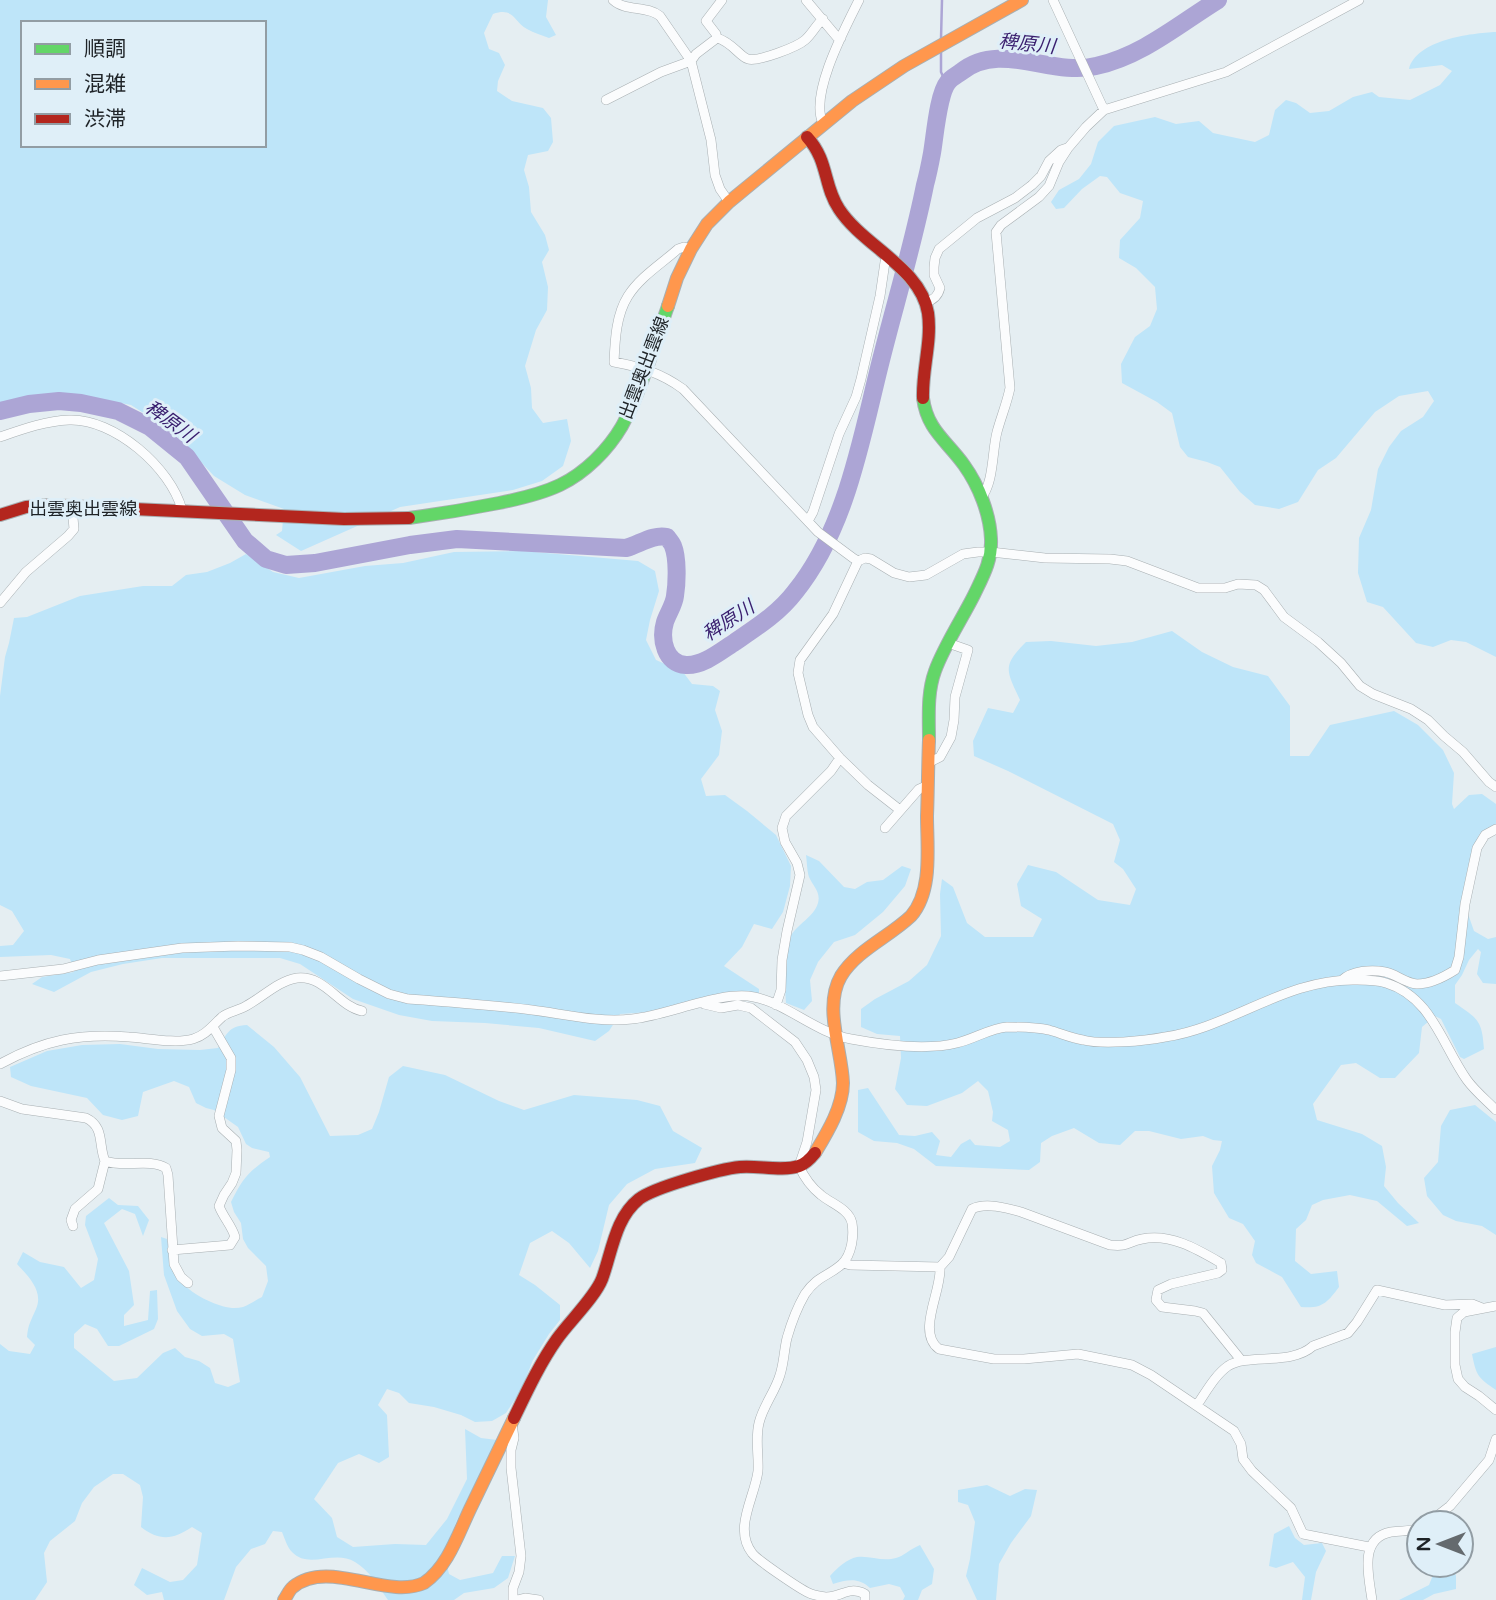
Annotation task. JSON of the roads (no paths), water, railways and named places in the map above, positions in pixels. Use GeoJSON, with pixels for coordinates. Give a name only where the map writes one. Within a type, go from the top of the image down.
{"type":"FeatureCollection","features":[{"type":"Feature","properties":{"kind":"street"},"geometry":{"type":"LineString","coordinates":[[613,0],[618,5],[654,11],[691,61],[711,140],[715,175],[729,202]]}},
{"type":"Feature","properties":{"kind":"street"},"geometry":{"type":"LineString","coordinates":[[717,38],[706,21],[722,0]]}},
{"type":"Feature","properties":{"kind":"street"},"geometry":{"type":"LineString","coordinates":[[806,0],[837,37],[841,38]]}},
{"type":"Feature","properties":{"kind":"street"},"geometry":{"type":"LineString","coordinates":[[823,123],[819,115],[820,93],[859,0]]}},
{"type":"Feature","properties":{"kind":"street","name":"出雲奥出雲線"},"geometry":{"type":"LineString","coordinates":[[0,515],[26,507],[72,506],[344,519],[402,519],[450,513],[522,498],[561,485],[602,453],[620,429],[646,369],[677,278],[707,223],[852,101],[904,66],[1022,0]]}},
{"type":"Feature","properties":{"kind":"street"},"geometry":{"type":"LineString","coordinates":[[1053,0],[1104,110]]}},
{"type":"Feature","properties":{"kind":"street"},"geometry":{"type":"LineString","coordinates":[[981,498],[989,480],[993,447],[1010,388],[996,232],[1000,225],[1039,197],[1049,186],[1068,148],[1104,110],[1226,72],[1359,0]]}},
{"type":"Feature","properties":{"kind":"street"},"geometry":{"type":"LineString","coordinates":[[717,38],[734,47],[745,59],[752,60],[791,49],[802,43],[823,19]]}},
{"type":"Feature","properties":{"kind":"street"},"geometry":{"type":"LineString","coordinates":[[606,100],[661,72],[691,61],[717,38]]}},
{"type":"Feature","properties":{"kind":"street"},"geometry":{"type":"LineString","coordinates":[[284,1600],[292,1587],[307,1579],[324,1578],[376,1589],[398,1590],[418,1587],[434,1575],[446,1558],[531,1383],[556,1340],[600,1284],[618,1228],[627,1212],[640,1198],[658,1189],[730,1168],[799,1166],[812,1157],[838,1109],[843,1085],[833,1006],[833,994],[838,978],[851,962],[888,936],[914,913],[922,897],[926,874],[930,689],[948,643],[988,567],[991,545],[981,498],[972,477],[961,460],[934,433],[926,415],[923,399],[928,310],[922,293],[916,284],[849,223],[835,203],[823,159],[807,137]]}},
{"type":"Feature","properties":{"kind":"street"},"geometry":{"type":"LineString","coordinates":[[926,302],[933,300],[940,288],[933,267],[939,249],[977,218],[1015,198],[1032,185],[1041,176],[1049,161],[1060,150],[1068,148]]}},
{"type":"Feature","properties":{"kind":"street"},"geometry":{"type":"LineString","coordinates":[[691,249],[684,247],[678,250],[639,282],[627,297],[620,315],[614,362],[646,369],[668,378],[683,390],[818,532],[858,561]]}},
{"type":"Feature","properties":{"kind":"street"},"geometry":{"type":"LineString","coordinates":[[808,521],[839,434],[856,397],[880,296],[885,262],[891,261]]}},
{"type":"Feature","properties":{"kind":"street"},"geometry":{"type":"LineString","coordinates":[[0,437],[37,424],[71,419],[101,425],[144,452],[173,486],[181,510]]}},
{"type":"Feature","properties":{"kind":"street"},"geometry":{"type":"LineString","coordinates":[[0,603],[26,572],[74,528],[72,506]]}},
{"type":"Feature","properties":{"kind":"street"},"geometry":{"type":"LineString","coordinates":[[900,810],[868,785],[813,727],[798,673],[800,660],[833,614],[858,561],[871,559],[894,573],[909,577],[926,575],[963,554],[991,545],[1045,558],[1127,561],[1198,588],[1256,585],[1264,590],[1284,617],[1318,642],[1341,663],[1360,686],[1411,709],[1428,720],[1496,787]]}},
{"type":"Feature","properties":{"kind":"street"},"geometry":{"type":"LineString","coordinates":[[928,763],[940,757],[951,737],[955,697],[968,650],[948,643]]}},
{"type":"Feature","properties":{"kind":"street"},"geometry":{"type":"LineString","coordinates":[[776,1005],[781,990],[787,931],[800,875],[797,863],[785,842],[782,828],[786,816],[831,771],[840,758]]}},
{"type":"Feature","properties":{"kind":"street"},"geometry":{"type":"LineString","coordinates":[[885,828],[919,789],[928,785]]}},
{"type":"Feature","properties":{"kind":"street"},"geometry":{"type":"LineString","coordinates":[[1342,980],[1348,974],[1368,971],[1386,972],[1419,984],[1442,979],[1454,970],[1459,957],[1465,904],[1477,848],[1485,835],[1496,829]]}},
{"type":"Feature","properties":{"kind":"street"},"geometry":{"type":"LineString","coordinates":[[0,976],[63,969],[98,960],[182,947],[289,947],[321,957],[389,994],[408,999],[630,1020],[738,996],[753,997],[776,1005],[823,1031],[850,1039],[921,1047],[954,1044],[1003,1027],[1048,1030],[1086,1041],[1128,1041],[1164,1037],[1192,1032],[1310,985],[1342,980],[1384,982],[1402,990],[1427,1012],[1466,1079],[1496,1110]]}},
{"type":"Feature","properties":{"kind":"street"},"geometry":{"type":"LineString","coordinates":[[0,1064],[22,1052],[54,1041],[87,1036],[192,1040],[206,1033],[224,1015],[247,1006],[279,985],[296,978],[316,980],[354,1009],[362,1011]]}},
{"type":"Feature","properties":{"kind":"street"},"geometry":{"type":"LineString","coordinates":[[702,1003],[721,1008],[738,1005],[751,1008],[795,1042],[807,1060],[816,1090],[807,1142],[799,1166],[802,1174],[820,1195],[844,1210],[851,1220],[850,1250],[843,1263],[814,1282],[803,1297],[788,1337],[782,1371],[764,1406],[758,1426],[758,1472],[747,1507],[744,1531],[747,1542],[753,1554],[810,1594],[825,1597],[857,1590],[865,1594],[865,1600]]}},
{"type":"Feature","properties":{"kind":"street"},"geometry":{"type":"LineString","coordinates":[[172,1250],[230,1245],[235,1237],[219,1206],[236,1173],[236,1141],[222,1128],[219,1116],[231,1070],[231,1058],[213,1027]]}},
{"type":"Feature","properties":{"kind":"street"},"geometry":{"type":"LineString","coordinates":[[0,1101],[22,1109],[86,1118],[94,1122],[100,1132],[105,1161],[98,1189],[75,1209],[71,1220],[73,1226]]}},
{"type":"Feature","properties":{"kind":"street"},"geometry":{"type":"LineString","coordinates":[[105,1161],[115,1165],[159,1163],[166,1168],[174,1264],[188,1283]]}},
{"type":"Feature","properties":{"kind":"street"},"geometry":{"type":"LineString","coordinates":[[1241,1360],[1203,1313],[1162,1307],[1156,1300],[1158,1290],[1171,1284],[1222,1270],[1221,1263],[1184,1243],[1144,1238],[1124,1247],[1110,1245],[1021,1212],[977,1206],[972,1209],[948,1257],[940,1267],[929,1320],[930,1335],[939,1349],[994,1359],[1077,1354],[1132,1365],[1234,1431],[1241,1444],[1243,1459],[1291,1508],[1303,1534],[1369,1548]]}},
{"type":"Feature","properties":{"kind":"street"},"geometry":{"type":"LineString","coordinates":[[843,1263],[940,1267]]}},
{"type":"Feature","properties":{"kind":"street"},"geometry":{"type":"LineString","coordinates":[[1197,1405],[1221,1371],[1231,1364],[1241,1360],[1271,1360],[1296,1354],[1348,1333],[1377,1290],[1445,1305],[1472,1304],[1482,1308]]}},
{"type":"Feature","properties":{"kind":"street"},"geometry":{"type":"LineString","coordinates":[[1496,1306],[1464,1312],[1457,1318],[1455,1332],[1455,1365],[1458,1379],[1496,1410]]}},
{"type":"Feature","properties":{"kind":"street"},"geometry":{"type":"LineString","coordinates":[[512,1423],[514,1438],[511,1468],[521,1556],[513,1588],[515,1600],[539,1600]]}},
{"type":"Feature","properties":{"kind":"street"},"geometry":{"type":"LineString","coordinates":[[1446,1509],[1489,1460],[1496,1439]]}},
{"type":"Feature","properties":{"kind":"street"},"geometry":{"type":"LineString","coordinates":[[1372,1600],[1369,1548],[1376,1539],[1388,1532],[1405,1531]]}},
{"type":"Feature","properties":{"kind":"waterway"},"geometry":{"type":"LineString","coordinates":[[941,39],[942,0]]}},
{"type":"Feature","properties":{"kind":"waterway","name":"稗原川"},"geometry":{"type":"LineString","coordinates":[[0,411],[59,401],[81,403],[118,411],[150,427],[187,457],[245,541],[266,559],[286,565],[315,563],[457,539],[626,548],[652,538],[667,537],[675,551],[677,578],[674,599],[665,622],[663,636],[666,650],[679,664],[692,665],[705,661],[751,631],[789,600],[813,567],[839,512],[858,453],[909,252],[930,165],[939,105],[948,82],[976,63],[992,59],[1079,68],[1113,61],[1145,47],[1218,0]]}},
{"type":"Feature","properties":{"kind":"waterway"},"geometry":{"type":"LineString","coordinates":[[941,52],[941,72],[946,83]]}}]}
